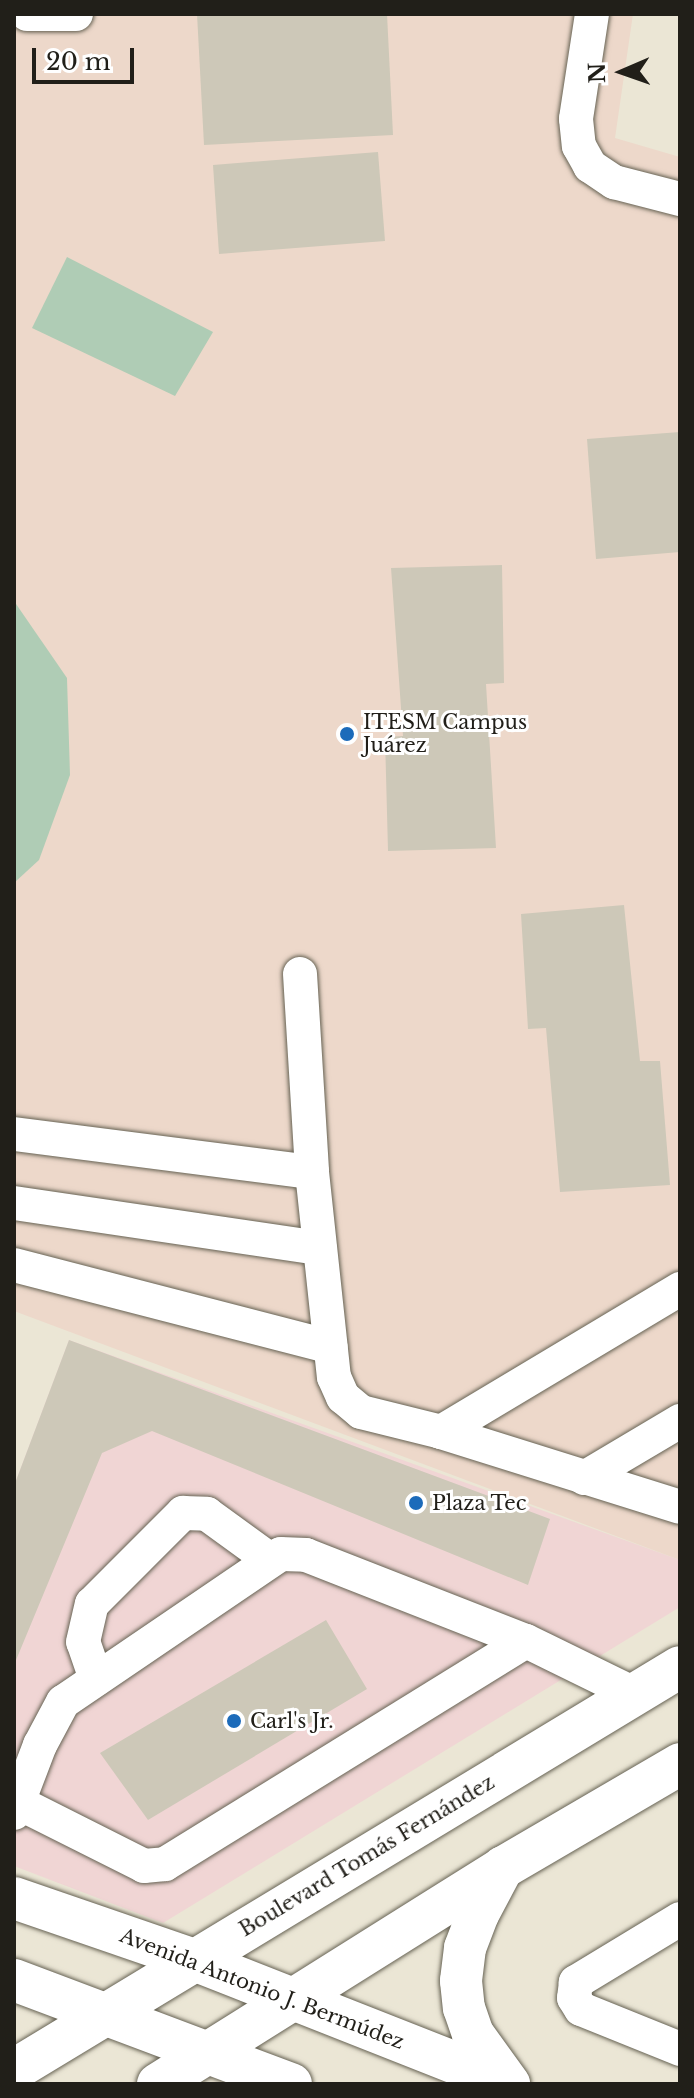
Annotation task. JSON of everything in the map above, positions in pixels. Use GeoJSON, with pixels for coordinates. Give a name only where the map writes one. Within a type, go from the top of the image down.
{"type":"FeatureCollection","features":[{"type":"Feature","properties":{"kind":"main road","name":"Boulevard Tomás Fernández"},"geometry":{"type":"LineString","coordinates":[[14,2070],[680,1667]]}},
{"type":"Feature","properties":{"kind":"main road"},"geometry":{"type":"LineString","coordinates":[[158,2084],[504,1867],[680,1764]]}},
{"type":"Feature","properties":{"kind":"main road"},"geometry":{"type":"LineString","coordinates":[[504,1867],[470,1937],[461,1981],[464,2008],[473,2034],[509,2084]]}},
{"type":"Feature","properties":{"kind":"main road","name":"Avenida Antonio J. Bermúdez"},"geometry":{"type":"LineString","coordinates":[[14,1898],[194,1960],[509,2084]]}},
{"type":"Feature","properties":{"kind":"main road"},"geometry":{"type":"LineString","coordinates":[[14,1980],[291,2084]]}},
{"type":"Feature","properties":{"kind":"lane"},"geometry":{"type":"LineString","coordinates":[[30,14],[76,14]]}},
{"type":"Feature","properties":{"kind":"lane"},"geometry":{"type":"LineString","coordinates":[[592,14],[576,119],[579,146],[590,166],[614,182],[680,199]]}},
{"type":"Feature","properties":{"kind":"lane"},"geometry":{"type":"LineString","coordinates":[[300,974],[312,1172],[334,1377],[343,1397],[361,1412],[441,1432],[680,1507]]}},
{"type":"Feature","properties":{"kind":"lane"},"geometry":{"type":"LineString","coordinates":[[14,1134],[312,1172]]}},
{"type":"Feature","properties":{"kind":"lane"},"geometry":{"type":"LineString","coordinates":[[14,1203],[320,1248]]}},
{"type":"Feature","properties":{"kind":"lane"},"geometry":{"type":"LineString","coordinates":[[14,1265],[331,1347]]}},
{"type":"Feature","properties":{"kind":"lane"},"geometry":{"type":"LineString","coordinates":[[441,1432],[680,1289]]}},
{"type":"Feature","properties":{"kind":"lane"},"geometry":{"type":"LineString","coordinates":[[584,1478],[680,1421]]}},
{"type":"Feature","properties":{"kind":"lane"},"geometry":{"type":"LineString","coordinates":[[96,1679],[83,1642],[92,1604],[183,1513],[207,1514],[269,1559]]}},
{"type":"Feature","properties":{"kind":"lane"},"geometry":{"type":"LineString","coordinates":[[526,1641],[165,1864],[144,1866],[16,1808],[52,1718],[63,1702],[269,1559],[281,1554],[306,1555],[526,1641],[636,1695]]}},
{"type":"Feature","properties":{"kind":"lane"},"geometry":{"type":"LineString","coordinates":[[680,1919],[576,1982],[574,1998],[581,2009],[680,2049]]}},
{"type":"Feature","properties":{"kind":"shaded area","name":"ITESM Campus Juárez"},"geometry":{"type":"Polygon","coordinates":[[[81,14],[633,14],[615,138],[680,157],[680,1560],[14,1311],[14,24],[81,14]]]}},
{"type":"Feature","properties":{"kind":"shaded area"},"geometry":{"type":"Polygon","coordinates":[[[69,1340],[680,1560],[680,1607],[163,1923],[14,1866],[14,1486],[69,1340]]]}},
{"type":"Feature","properties":{"kind":"green space"},"geometry":{"type":"Polygon","coordinates":[[[67,257],[213,332],[175,396],[32,328],[67,257]]]}},
{"type":"Feature","properties":{"kind":"green space"},"geometry":{"type":"Polygon","coordinates":[[[14,601],[67,678],[70,775],[39,860],[14,883],[14,601]]]}},
{"type":"Feature","properties":{"kind":"building"},"geometry":{"type":"Polygon","coordinates":[[[197,14],[387,14],[393,135],[204,145],[197,14]]]}},
{"type":"Feature","properties":{"kind":"building"},"geometry":{"type":"Polygon","coordinates":[[[378,152],[385,241],[219,254],[213,165],[378,152]]]}},
{"type":"Feature","properties":{"kind":"building"},"geometry":{"type":"Polygon","coordinates":[[[680,432],[680,552],[596,559],[587,439],[680,432]]]}},
{"type":"Feature","properties":{"kind":"building"},"geometry":{"type":"Polygon","coordinates":[[[502,565],[504,683],[486,684],[496,848],[388,851],[385,737],[403,736],[391,568],[502,565]]]}},
{"type":"Feature","properties":{"kind":"building"},"geometry":{"type":"Polygon","coordinates":[[[624,905],[640,1061],[660,1061],[670,1185],[560,1192],[546,1028],[528,1029],[521,914],[624,905]]]}},
{"type":"Feature","properties":{"kind":"building","name":"Plaza Tec"},"geometry":{"type":"Polygon","coordinates":[[[69,1340],[550,1519],[528,1585],[152,1431],[102,1453],[14,1665],[14,1486],[69,1340]]]}},
{"type":"Feature","properties":{"kind":"building","name":"Carl's Jr."},"geometry":{"type":"Polygon","coordinates":[[[326,1620],[367,1689],[148,1820],[100,1753],[326,1620]]]}},
{"type":"Feature","properties":{"kind":"place","name":"ITESM Campus Juárez"},"geometry":{"type":"Point","coordinates":[347,734]}},
{"type":"Feature","properties":{"kind":"place","name":"Plaza Tec"},"geometry":{"type":"Point","coordinates":[416,1503]}},
{"type":"Feature","properties":{"kind":"place","name":"Carl's Jr."},"geometry":{"type":"Point","coordinates":[234,1721]}}]}
